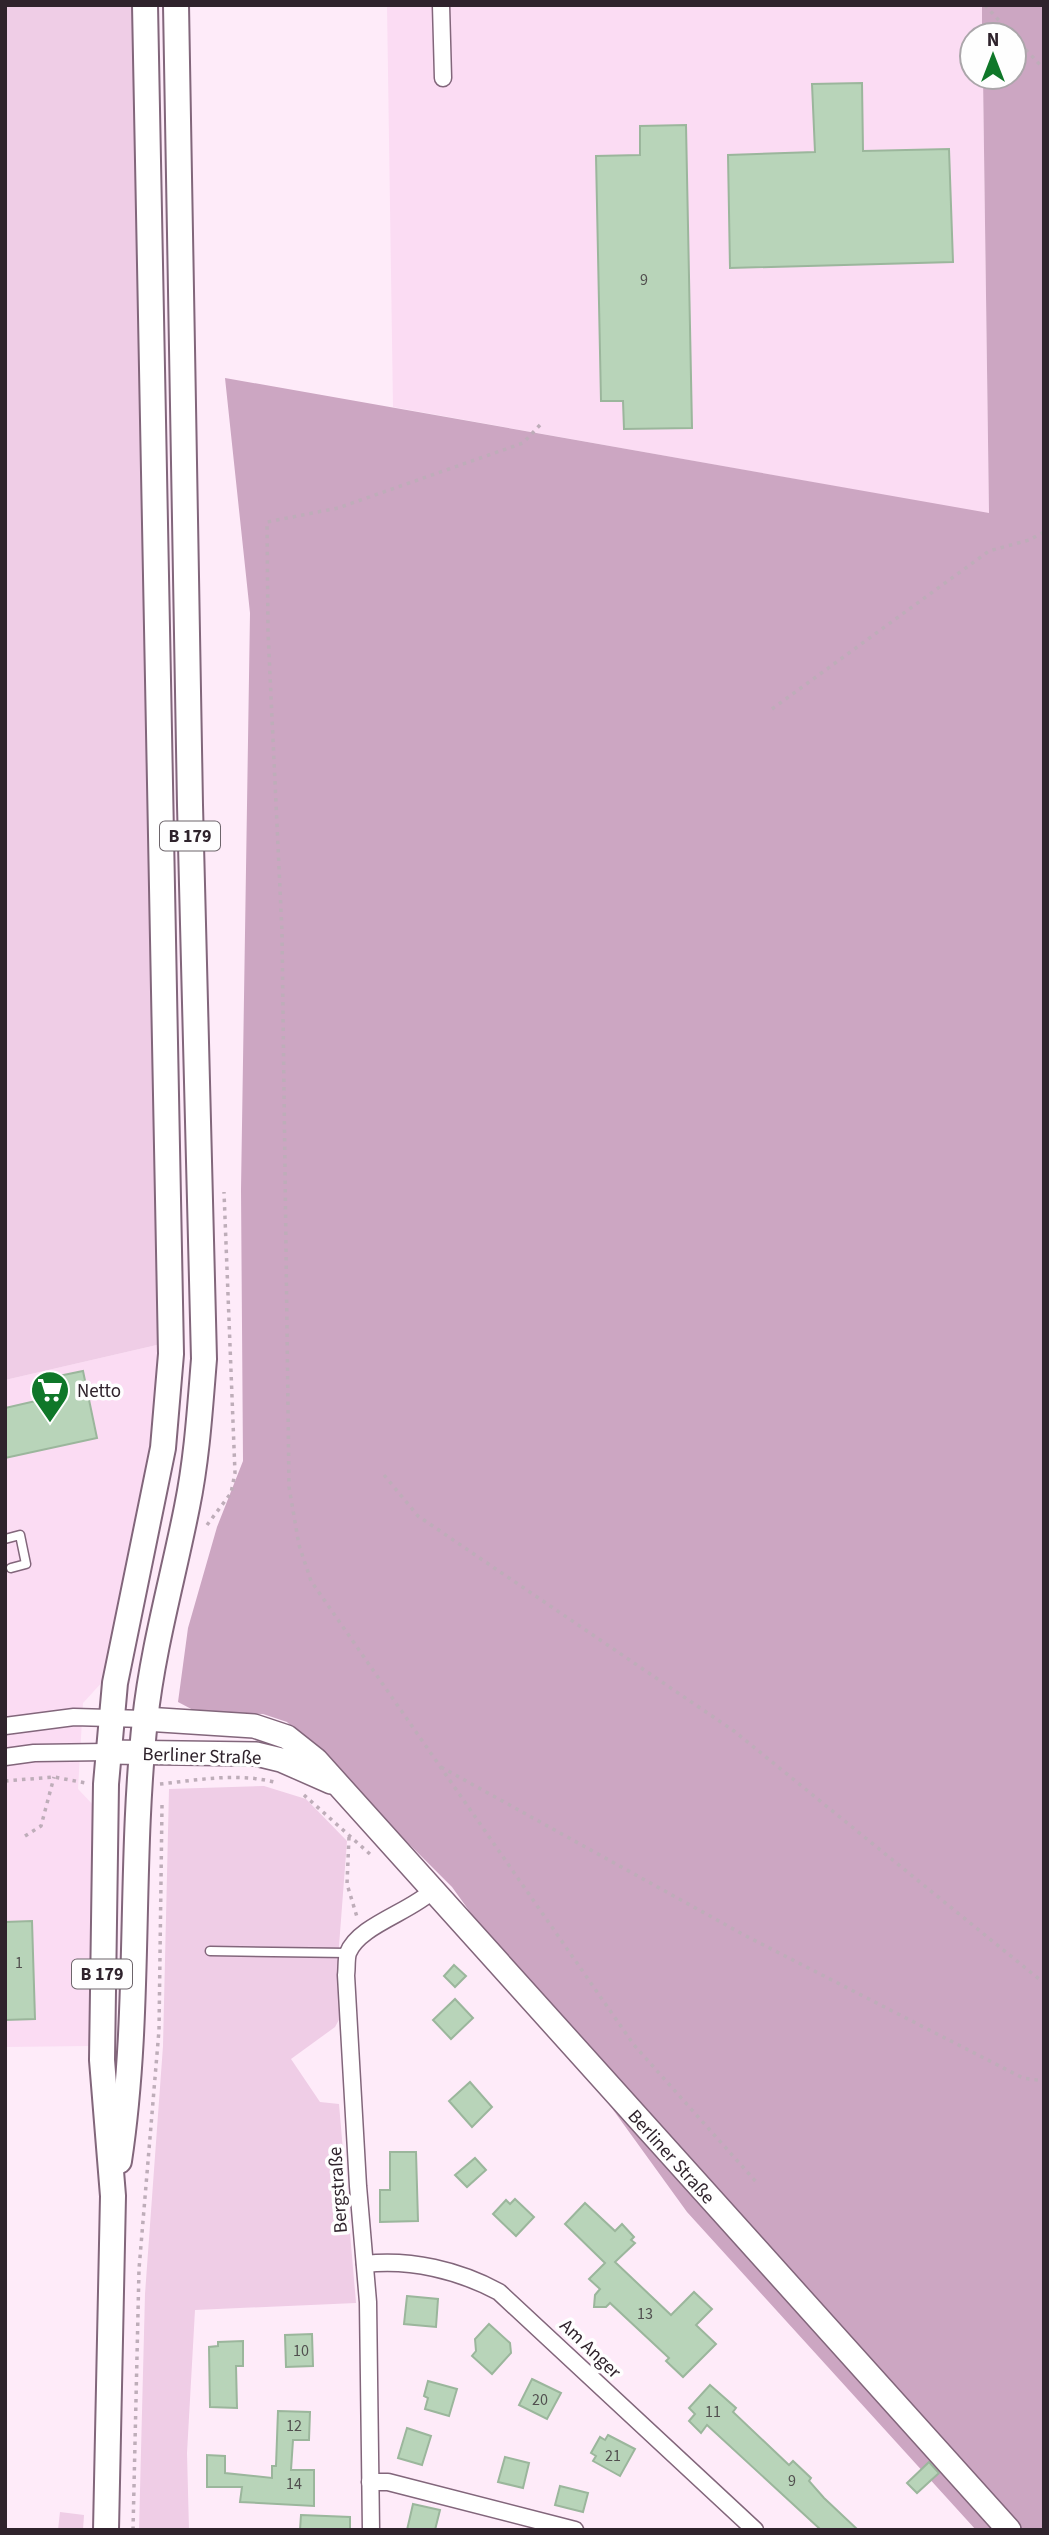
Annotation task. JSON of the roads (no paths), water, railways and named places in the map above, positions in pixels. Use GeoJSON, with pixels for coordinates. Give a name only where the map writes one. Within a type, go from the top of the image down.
{"type":"FeatureCollection","features":[{"type":"Feature","properties":{"kind":"main road","name":"B 179"},"geometry":{"type":"LineString","coordinates":[[106,2530],[113,2196],[102,2060],[107,1752],[110,1718],[163,1448],[172,1354],[145,5]]}},
{"type":"Feature","properties":{"kind":"main road","name":"B 179"},"geometry":{"type":"LineString","coordinates":[[113,2196],[131,2060],[141,1753],[152,1661],[189,1495],[204,1359],[190,805],[176,5]]}},
{"type":"Feature","properties":{"kind":"street"},"geometry":{"type":"LineString","coordinates":[[441,5],[443,78]]}},
{"type":"Feature","properties":{"kind":"street"},"geometry":{"type":"LineString","coordinates":[[5,1726],[49,1718],[145,1719]]}},
{"type":"Feature","properties":{"kind":"street","name":"Berliner Straße"},"geometry":{"type":"LineString","coordinates":[[145,1719],[254,1726],[272,1730],[288,1737],[316,1760],[334,1784],[1009,2530]]}},
{"type":"Feature","properties":{"kind":"street"},"geometry":{"type":"LineString","coordinates":[[5,1758],[34,1753],[107,1752]]}},
{"type":"Feature","properties":{"kind":"street","name":"Berliner Straße"},"geometry":{"type":"LineString","coordinates":[[107,1752],[256,1754],[281,1760],[334,1784]]}},
{"type":"Feature","properties":{"kind":"street"},"geometry":{"type":"LineString","coordinates":[[348,1953],[364,1932],[419,1903],[432,1891]]}},
{"type":"Feature","properties":{"kind":"street","name":"Bergstraße"},"geometry":{"type":"LineString","coordinates":[[348,1953],[346,1975],[355,2146],[365,2264],[371,2530]]}},
{"type":"Feature","properties":{"kind":"street","name":"Am Anger"},"geometry":{"type":"LineString","coordinates":[[365,2264],[381,2262],[442,2269],[474,2278],[499,2292],[755,2530]]}},
{"type":"Feature","properties":{"kind":"street"},"geometry":{"type":"LineString","coordinates":[[370,2482],[388,2482],[575,2530]]}},
{"type":"Feature","properties":{"kind":"lane"},"geometry":{"type":"LineString","coordinates":[[5,1539],[20,1535],[26,1564],[11,1568]]}},
{"type":"Feature","properties":{"kind":"lane"},"geometry":{"type":"LineString","coordinates":[[210,1951],[348,1953]]}},
{"type":"Feature","properties":{"kind":"place","name":"Netto"},"geometry":{"type":"Point","coordinates":[50,1424]}}]}
